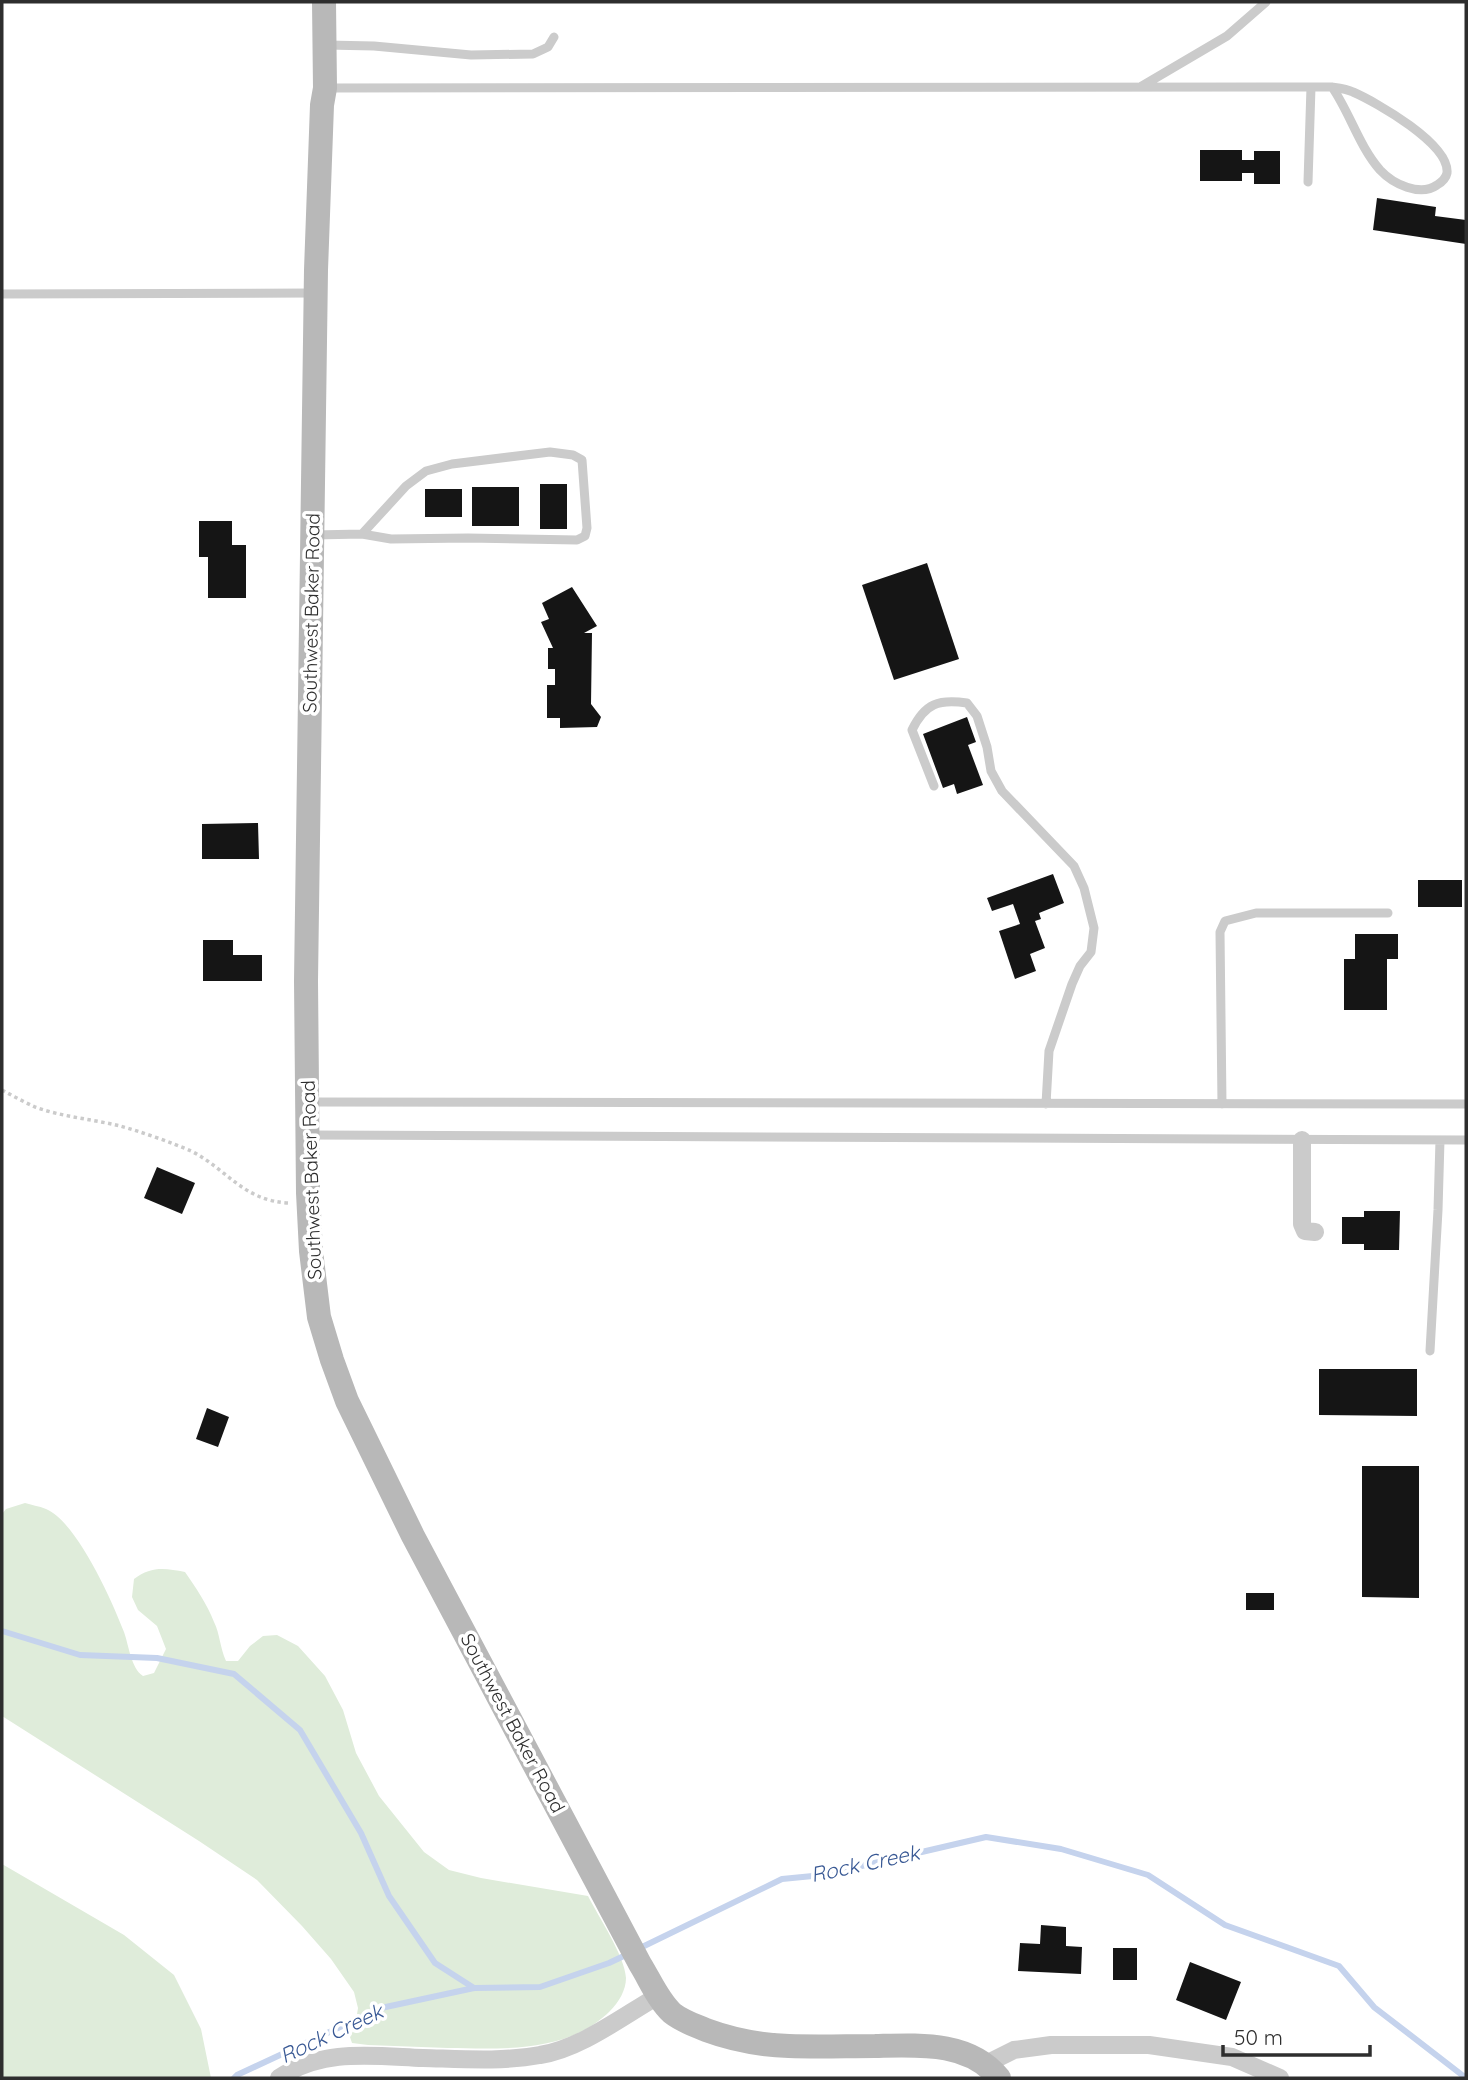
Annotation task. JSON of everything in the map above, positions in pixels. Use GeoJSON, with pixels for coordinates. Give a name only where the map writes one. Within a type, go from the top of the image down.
{"type":"FeatureCollection","features":[{"type":"Feature","properties":{"kind":"main road","name":"Southwest Baker Road"},"geometry":{"type":"LineString","coordinates":[[324,2],[325,88],[316,293],[306,981],[308,1204],[311,1251],[319,1317],[332,1360],[347,1401],[414,1536],[666,2006],[682,2020],[747,2042],[790,2046],[927,2046],[961,2052],[993,2071]]}},
{"type":"Feature","properties":{"kind":"street"},"geometry":{"type":"LineString","coordinates":[[1302,1140],[1302,1224],[1305,1231],[1315,1232]]}},
{"type":"Feature","properties":{"kind":"street"},"geometry":{"type":"LineString","coordinates":[[279,2078],[310,2062],[339,2056],[475,2059],[543,2055],[576,2043],[659,1996]]}},
{"type":"Feature","properties":{"kind":"street"},"geometry":{"type":"LineString","coordinates":[[993,2071],[1014,2050],[1042,2046],[1149,2045],[1232,2057],[1280,2078]]}},
{"type":"Feature","properties":{"kind":"lane"},"geometry":{"type":"LineString","coordinates":[[1140,87],[1227,36],[1266,2]]}},
{"type":"Feature","properties":{"kind":"lane"},"geometry":{"type":"LineString","coordinates":[[324,45],[374,46],[471,55],[533,54],[548,47],[554,37]]}},
{"type":"Feature","properties":{"kind":"lane"},"geometry":{"type":"LineString","coordinates":[[1308,182],[1311,87]]}},
{"type":"Feature","properties":{"kind":"lane"},"geometry":{"type":"LineString","coordinates":[[325,88],[1332,87],[1351,91],[1371,102],[1436,146],[1445,160],[1447,174],[1441,183],[1431,189],[1416,190],[1391,180],[1370,157],[1332,87]]}},
{"type":"Feature","properties":{"kind":"lane"},"geometry":{"type":"LineString","coordinates":[[2,294],[316,293]]}},
{"type":"Feature","properties":{"kind":"lane"},"geometry":{"type":"LineString","coordinates":[[312,535],[362,534],[391,539],[577,540],[585,537],[587,528],[582,460],[573,455],[550,452],[452,464],[426,471],[406,486],[362,534]]}},
{"type":"Feature","properties":{"kind":"lane"},"geometry":{"type":"LineString","coordinates":[[934,786],[912,730],[919,715],[932,705],[951,700],[967,703],[977,716],[991,771],[1002,791],[1074,866],[1084,888],[1094,928],[1091,952],[1072,984],[1049,1051],[1046,1104]]}},
{"type":"Feature","properties":{"kind":"lane"},"geometry":{"type":"LineString","coordinates":[[1222,1104],[1220,932],[1225,921],[1256,912],[1388,912]]}},
{"type":"Feature","properties":{"kind":"lane"},"geometry":{"type":"LineString","coordinates":[[307,1102],[1466,1104]]}},
{"type":"Feature","properties":{"kind":"lane"},"geometry":{"type":"LineString","coordinates":[[307,1135],[1466,1140]]}},
{"type":"Feature","properties":{"kind":"lane"},"geometry":{"type":"LineString","coordinates":[[1430,1351],[1440,1140]]}},
{"type":"Feature","properties":{"kind":"path"},"geometry":{"type":"LineString","coordinates":[[2,1090],[36,1107],[120,1126],[191,1151],[244,1190],[267,1200],[308,1204]]}},
{"type":"Feature","properties":{"kind":"green space"},"geometry":{"type":"Polygon","coordinates":[[[25,1503],[46,1509],[58,1517],[81,1545],[111,1602],[133,1662],[143,1676],[154,1673],[166,1649],[157,1626],[138,1610],[132,1597],[134,1579],[152,1570],[185,1572],[211,1615],[226,1661],[238,1661],[250,1646],[263,1636],[277,1635],[298,1646],[325,1676],[343,1710],[356,1753],[379,1796],[424,1852],[449,1870],[588,1896],[616,1948],[626,1978],[621,1996],[610,2011],[575,2035],[534,2046],[469,2048],[352,2043],[350,2037],[355,2027],[358,2008],[354,1992],[331,1959],[257,1880],[2,1716],[2,1514],[6,1509],[25,1503]]]}},
{"type":"Feature","properties":{"kind":"green space"},"geometry":{"type":"Polygon","coordinates":[[[2,1864],[124,1935],[174,1975],[201,2029],[211,2078],[2,2078],[2,1864]]]}},
{"type":"Feature","properties":{"kind":"building"},"geometry":{"type":"Polygon","coordinates":[[[1200,150],[1242,150],[1242,160],[1254,160],[1254,151],[1280,151],[1280,184],[1254,184],[1254,173],[1242,173],[1242,181],[1200,181],[1200,150]]]}},
{"type":"Feature","properties":{"kind":"building"},"geometry":{"type":"Polygon","coordinates":[[[1377,198],[1436,207],[1435,216],[1466,220],[1466,244],[1373,230],[1377,198]]]}},
{"type":"Feature","properties":{"kind":"building"},"geometry":{"type":"Polygon","coordinates":[[[540,484],[567,484],[567,529],[540,529],[540,484]]]}},
{"type":"Feature","properties":{"kind":"building"},"geometry":{"type":"Polygon","coordinates":[[[472,487],[519,487],[519,526],[472,526],[472,487]]]}},
{"type":"Feature","properties":{"kind":"building"},"geometry":{"type":"Polygon","coordinates":[[[425,489],[462,489],[462,517],[425,517],[425,489]]]}},
{"type":"Feature","properties":{"kind":"building"},"geometry":{"type":"Polygon","coordinates":[[[199,521],[232,521],[232,545],[246,545],[246,598],[208,598],[208,557],[199,557],[199,521]]]}},
{"type":"Feature","properties":{"kind":"building"},"geometry":{"type":"Polygon","coordinates":[[[927,563],[959,659],[894,680],[862,585],[927,563]]]}},
{"type":"Feature","properties":{"kind":"building"},"geometry":{"type":"Polygon","coordinates":[[[572,587],[597,626],[584,633],[592,633],[591,704],[601,717],[597,727],[560,728],[560,718],[547,718],[547,685],[555,685],[555,669],[548,669],[548,648],[553,648],[541,622],[549,619],[542,603],[572,587]]]}},
{"type":"Feature","properties":{"kind":"building"},"geometry":{"type":"Polygon","coordinates":[[[967,717],[976,742],[968,745],[983,785],[957,794],[954,784],[943,788],[923,734],[967,717]]]}},
{"type":"Feature","properties":{"kind":"building"},"geometry":{"type":"Polygon","coordinates":[[[258,823],[259,859],[202,859],[202,824],[258,823]]]}},
{"type":"Feature","properties":{"kind":"building"},"geometry":{"type":"Polygon","coordinates":[[[1053,874],[1064,903],[1039,913],[1041,919],[1035,921],[1045,948],[1030,954],[1036,971],[1015,979],[999,931],[1020,924],[1013,904],[992,911],[987,898],[1053,874]]]}},
{"type":"Feature","properties":{"kind":"building"},"geometry":{"type":"Polygon","coordinates":[[[1418,880],[1462,880],[1462,907],[1418,907],[1418,880]]]}},
{"type":"Feature","properties":{"kind":"building"},"geometry":{"type":"Polygon","coordinates":[[[1355,934],[1398,934],[1398,959],[1387,959],[1387,1010],[1344,1010],[1344,959],[1355,959],[1355,934]]]}},
{"type":"Feature","properties":{"kind":"building"},"geometry":{"type":"Polygon","coordinates":[[[203,940],[233,940],[233,955],[262,955],[262,981],[203,981],[203,940]]]}},
{"type":"Feature","properties":{"kind":"building"},"geometry":{"type":"Polygon","coordinates":[[[157,1167],[195,1183],[182,1214],[144,1198],[157,1167]]]}},
{"type":"Feature","properties":{"kind":"building"},"geometry":{"type":"Polygon","coordinates":[[[1364,1211],[1400,1211],[1399,1250],[1364,1250],[1364,1244],[1342,1244],[1342,1217],[1364,1217],[1364,1211]]]}},
{"type":"Feature","properties":{"kind":"building"},"geometry":{"type":"Polygon","coordinates":[[[1319,1369],[1417,1369],[1417,1416],[1319,1415],[1319,1369]]]}},
{"type":"Feature","properties":{"kind":"building"},"geometry":{"type":"Polygon","coordinates":[[[207,1408],[229,1417],[218,1447],[196,1439],[207,1408]]]}},
{"type":"Feature","properties":{"kind":"building"},"geometry":{"type":"Polygon","coordinates":[[[1362,1466],[1419,1466],[1419,1598],[1362,1597],[1362,1466]]]}},
{"type":"Feature","properties":{"kind":"building"},"geometry":{"type":"Polygon","coordinates":[[[1246,1593],[1274,1593],[1274,1610],[1246,1610],[1246,1593]]]}},
{"type":"Feature","properties":{"kind":"building"},"geometry":{"type":"Polygon","coordinates":[[[1041,1925],[1066,1927],[1066,1946],[1082,1947],[1081,1974],[1018,1971],[1020,1943],[1040,1944],[1041,1925]]]}},
{"type":"Feature","properties":{"kind":"building"},"geometry":{"type":"Polygon","coordinates":[[[1113,1948],[1137,1948],[1137,1980],[1113,1980],[1113,1948]]]}},
{"type":"Feature","properties":{"kind":"building"},"geometry":{"type":"Polygon","coordinates":[[[1190,1962],[1241,1982],[1226,2020],[1176,2000],[1190,1962]]]}},
{"type":"Feature","properties":{"kind":"waterway"},"geometry":{"type":"LineString","coordinates":[[2,1631],[80,1655],[157,1658],[234,1674],[300,1730],[361,1833],[389,1896],[435,1963],[474,1988]]}},
{"type":"Feature","properties":{"kind":"waterway","name":"Rock Creek"},"geometry":{"type":"LineString","coordinates":[[638,1949],[782,1879],[823,1875],[986,1837],[1061,1849],[1148,1875],[1225,1925],[1339,1966],[1374,2007],[1466,2078]]}},
{"type":"Feature","properties":{"kind":"waterway","name":"Rock Creek"},"geometry":{"type":"LineString","coordinates":[[234,2078],[381,2008],[474,1988],[540,1987],[628,1954]]}}]}
